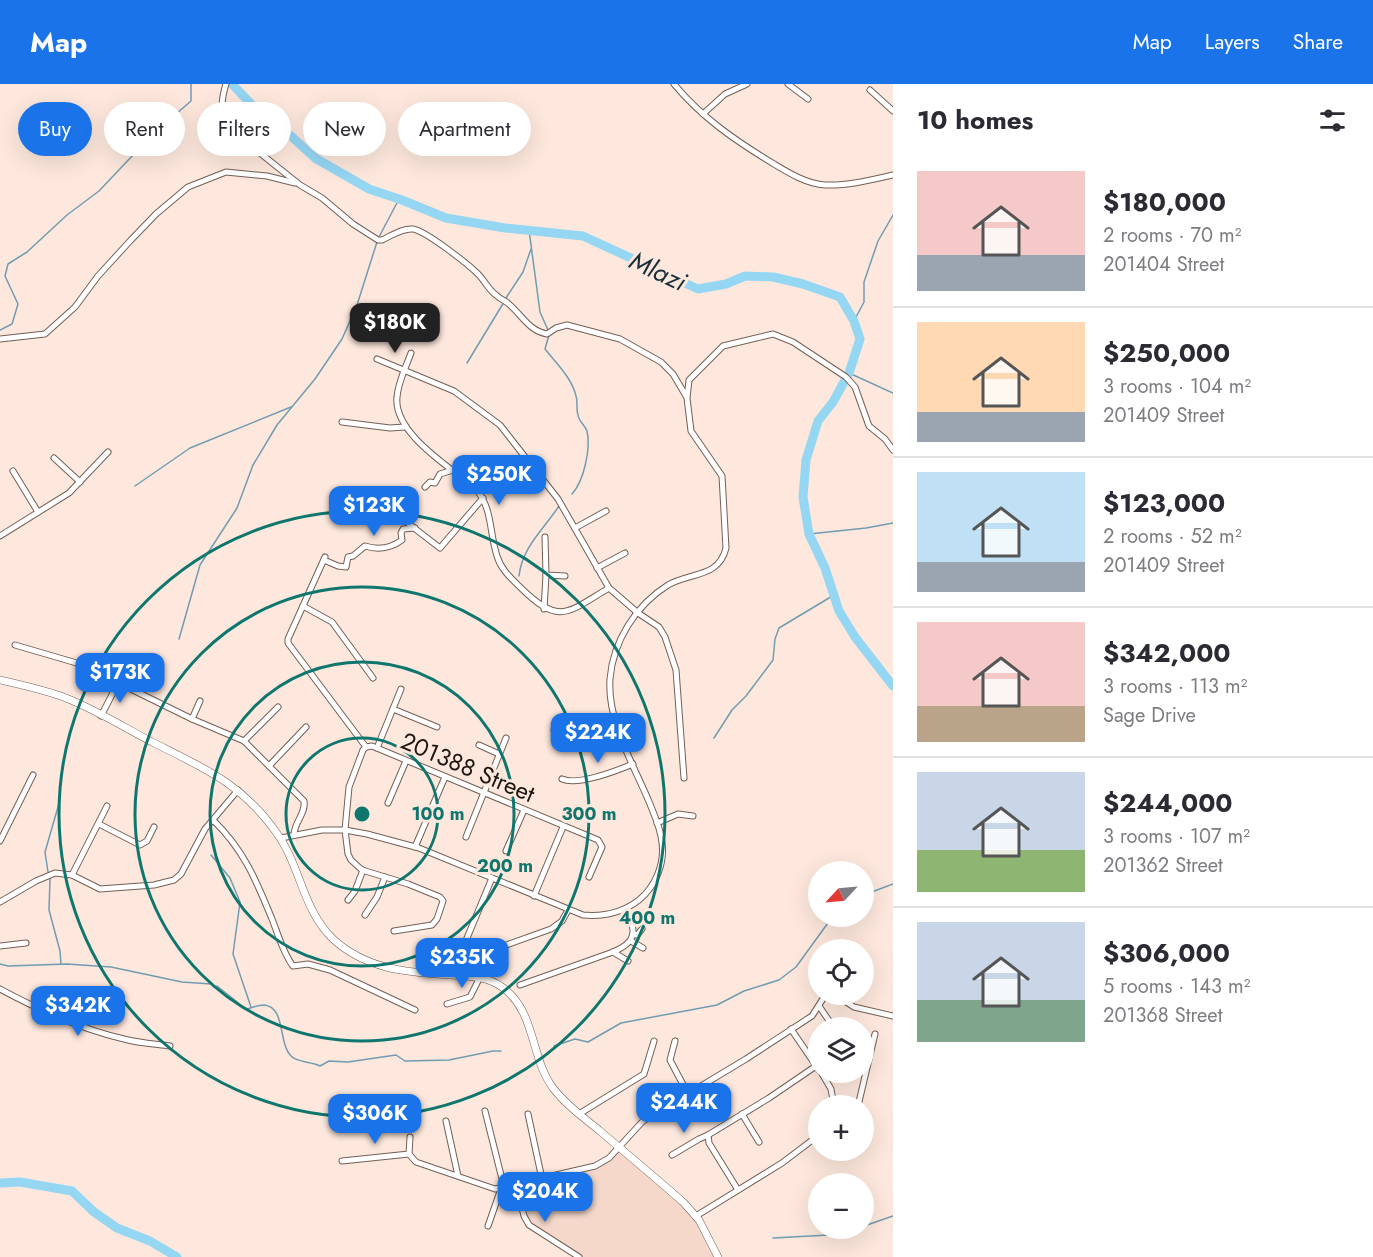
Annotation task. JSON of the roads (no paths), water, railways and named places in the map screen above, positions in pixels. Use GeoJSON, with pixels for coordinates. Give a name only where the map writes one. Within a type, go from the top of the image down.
{"type":"FeatureCollection","features":[{"type":"Feature","properties":{"kind":"street"},"geometry":{"type":"LineString","coordinates":[[226,84],[222,98],[222,110],[235,133],[353,224],[378,240],[405,230],[414,229],[425,234],[476,272],[497,297],[510,304],[538,333],[547,334],[567,325],[621,339],[661,362],[673,374],[687,398]]}},
{"type":"Feature","properties":{"kind":"street"},"geometry":{"type":"LineString","coordinates":[[674,84],[703,114],[732,139],[783,169],[812,182],[824,185],[839,184],[893,175]]}},
{"type":"Feature","properties":{"kind":"street"},"geometry":{"type":"LineString","coordinates":[[703,114],[725,94],[747,84]]}},
{"type":"Feature","properties":{"kind":"street"},"geometry":{"type":"LineString","coordinates":[[788,84],[808,99]]}},
{"type":"Feature","properties":{"kind":"street"},"geometry":{"type":"LineString","coordinates":[[870,90],[893,111]]}},
{"type":"Feature","properties":{"kind":"street"},"geometry":{"type":"LineString","coordinates":[[0,339],[45,334],[75,307],[98,276],[156,214],[188,187],[226,172],[267,176],[300,184]]}},
{"type":"Feature","properties":{"kind":"street"},"geometry":{"type":"LineString","coordinates":[[281,838],[314,831],[345,830],[415,847],[583,915],[600,916],[626,909],[643,897],[659,870],[662,844],[657,823],[616,721],[610,688],[612,665],[624,632],[638,613],[667,586],[716,567],[724,558],[726,548],[722,476],[691,431],[687,398],[689,380],[719,348],[733,342],[777,335],[793,342],[846,377],[855,387],[868,426],[885,438],[893,450]]}},
{"type":"Feature","properties":{"kind":"street"},"geometry":{"type":"LineString","coordinates":[[411,353],[397,401],[398,413],[405,427],[475,488],[483,498],[488,510],[499,562],[508,575],[544,609],[555,613],[567,611],[609,588]]}},
{"type":"Feature","properties":{"kind":"street"},"geometry":{"type":"LineString","coordinates":[[377,359],[454,391],[500,425],[558,499],[609,588],[638,613],[659,627],[675,666],[684,778]]}},
{"type":"Feature","properties":{"kind":"street"},"geometry":{"type":"LineString","coordinates":[[342,422],[390,428],[405,427]]}},
{"type":"Feature","properties":{"kind":"street"},"geometry":{"type":"LineString","coordinates":[[0,536],[69,493],[108,452]]}},
{"type":"Feature","properties":{"kind":"street"},"geometry":{"type":"LineString","coordinates":[[54,458],[80,482]]}},
{"type":"Feature","properties":{"kind":"street"},"geometry":{"type":"LineString","coordinates":[[425,487],[430,482],[435,483],[440,474],[453,470]]}},
{"type":"Feature","properties":{"kind":"street"},"geometry":{"type":"LineString","coordinates":[[13,471],[38,512]]}},
{"type":"Feature","properties":{"kind":"street"},"geometry":{"type":"LineString","coordinates":[[405,520],[440,548],[483,498]]}},
{"type":"Feature","properties":{"kind":"street"},"geometry":{"type":"LineString","coordinates":[[575,528],[606,511]]}},
{"type":"Feature","properties":{"kind":"street"},"geometry":{"type":"LineString","coordinates":[[366,747],[288,643],[288,639],[324,559],[346,567],[348,557],[353,556],[365,546],[373,550],[386,548],[402,540],[401,533],[404,529],[415,528]]}},
{"type":"Feature","properties":{"kind":"street"},"geometry":{"type":"LineString","coordinates":[[544,609],[545,537]]}},
{"type":"Feature","properties":{"kind":"street"},"geometry":{"type":"LineString","coordinates":[[597,568],[625,553]]}},
{"type":"Feature","properties":{"kind":"street"},"geometry":{"type":"LineString","coordinates":[[546,575],[565,576]]}},
{"type":"Feature","properties":{"kind":"street"},"geometry":{"type":"LineString","coordinates":[[303,606],[332,622],[373,678]]}},
{"type":"Feature","properties":{"kind":"street"},"geometry":{"type":"LineString","coordinates":[[15,645],[73,662],[192,719],[244,741],[304,801],[305,807],[296,824],[294,835]]}},
{"type":"Feature","properties":{"kind":"street"},"geometry":{"type":"LineString","coordinates":[[0,680],[68,699],[205,768],[238,790],[259,810],[281,838],[310,909],[325,930],[347,950],[362,959],[392,970],[480,977],[500,985],[518,1002],[528,1020],[547,1078],[559,1095],[684,1203],[696,1216],[717,1257]]}},
{"type":"Feature","properties":{"kind":"street"},"geometry":{"type":"LineString","coordinates":[[101,716],[118,683]]}},
{"type":"Feature","properties":{"kind":"street"},"geometry":{"type":"LineString","coordinates":[[377,748],[401,689]]}},
{"type":"Feature","properties":{"kind":"street"},"geometry":{"type":"LineString","coordinates":[[192,719],[200,700]]}},
{"type":"Feature","properties":{"kind":"street"},"geometry":{"type":"LineString","coordinates":[[244,741],[278,707]]}},
{"type":"Feature","properties":{"kind":"street"},"geometry":{"type":"LineString","coordinates":[[393,710],[437,728]]}},
{"type":"Feature","properties":{"kind":"street"},"geometry":{"type":"LineString","coordinates":[[554,730],[616,721]]}},
{"type":"Feature","properties":{"kind":"street"},"geometry":{"type":"LineString","coordinates":[[269,766],[306,726]]}},
{"type":"Feature","properties":{"kind":"street"},"geometry":{"type":"LineString","coordinates":[[466,837],[506,738]]}},
{"type":"Feature","properties":{"kind":"street"},"geometry":{"type":"LineString","coordinates":[[479,745],[499,754]]}},
{"type":"Feature","properties":{"kind":"street","name":"201388 Street"},"geometry":{"type":"LineString","coordinates":[[363,870],[354,865],[348,854],[345,830],[349,787],[366,747],[377,748],[598,840],[602,844],[589,877]]}},
{"type":"Feature","properties":{"kind":"street"},"geometry":{"type":"LineString","coordinates":[[388,803],[406,760]]}},
{"type":"Feature","properties":{"kind":"street"},"geometry":{"type":"LineString","coordinates":[[562,779],[569,782],[607,774],[633,764]]}},
{"type":"Feature","properties":{"kind":"street"},"geometry":{"type":"LineString","coordinates":[[0,841],[33,775]]}},
{"type":"Feature","properties":{"kind":"street"},"geometry":{"type":"LineString","coordinates":[[415,847],[445,777]]}},
{"type":"Feature","properties":{"kind":"street"},"geometry":{"type":"LineString","coordinates":[[0,902],[51,874],[60,873],[72,876],[100,889],[154,885],[170,881],[181,874],[199,839],[238,790]]}},
{"type":"Feature","properties":{"kind":"street"},"geometry":{"type":"LineString","coordinates":[[72,876],[107,806]]}},
{"type":"Feature","properties":{"kind":"street"},"geometry":{"type":"LineString","coordinates":[[506,851],[524,810]]}},
{"type":"Feature","properties":{"kind":"street"},"geometry":{"type":"LineString","coordinates":[[657,823],[678,814],[693,816]]}},
{"type":"Feature","properties":{"kind":"street"},"geometry":{"type":"LineString","coordinates":[[213,820],[231,839],[250,867],[293,966],[308,964],[330,970],[415,1010]]}},
{"type":"Feature","properties":{"kind":"street"},"geometry":{"type":"LineString","coordinates":[[99,824],[140,845],[147,841],[154,826]]}},
{"type":"Feature","properties":{"kind":"street"},"geometry":{"type":"LineString","coordinates":[[534,896],[563,826]]}},
{"type":"Feature","properties":{"kind":"street"},"geometry":{"type":"LineString","coordinates":[[348,900],[355,891],[363,870],[430,893],[440,897],[444,902],[432,925],[394,931]]}},
{"type":"Feature","properties":{"kind":"street"},"geometry":{"type":"LineString","coordinates":[[365,915],[377,897],[385,877]]}},
{"type":"Feature","properties":{"kind":"street"},"geometry":{"type":"LineString","coordinates":[[462,950],[492,878]]}},
{"type":"Feature","properties":{"kind":"street"},"geometry":{"type":"LineString","coordinates":[[520,985],[613,952],[631,942],[633,934],[631,918],[626,909]]}},
{"type":"Feature","properties":{"kind":"street"},"geometry":{"type":"LineString","coordinates":[[484,953],[551,929],[562,921],[568,910]]}},
{"type":"Feature","properties":{"kind":"street"},"geometry":{"type":"LineString","coordinates":[[633,934],[637,935],[642,929]]}},
{"type":"Feature","properties":{"kind":"street"},"geometry":{"type":"LineString","coordinates":[[631,942],[643,948]]}},
{"type":"Feature","properties":{"kind":"street"},"geometry":{"type":"LineString","coordinates":[[0,946],[26,944]]}},
{"type":"Feature","properties":{"kind":"street"},"geometry":{"type":"LineString","coordinates":[[613,952],[628,962]]}},
{"type":"Feature","properties":{"kind":"street"},"geometry":{"type":"LineString","coordinates":[[447,1004],[470,997],[480,977]]}},
{"type":"Feature","properties":{"kind":"street"},"geometry":{"type":"LineString","coordinates":[[0,989],[55,1017],[125,1040],[170,1046]]}},
{"type":"Feature","properties":{"kind":"street"},"geometry":{"type":"LineString","coordinates":[[851,1005],[893,1017]]}},
{"type":"Feature","properties":{"kind":"street"},"geometry":{"type":"LineString","coordinates":[[410,1137],[409,1154],[416,1162],[489,1188],[502,1188],[595,1166],[605,1162],[639,1124],[812,1016],[819,1006],[826,1017]]}},
{"type":"Feature","properties":{"kind":"street"},"geometry":{"type":"LineString","coordinates":[[791,1029],[808,1053]]}},
{"type":"Feature","properties":{"kind":"street"},"geometry":{"type":"LineString","coordinates":[[861,1095],[876,1034]]}},
{"type":"Feature","properties":{"kind":"street"},"geometry":{"type":"LineString","coordinates":[[579,1114],[644,1074],[654,1041]]}},
{"type":"Feature","properties":{"kind":"street"},"geometry":{"type":"LineString","coordinates":[[675,1041],[670,1063],[688,1094]]}},
{"type":"Feature","properties":{"kind":"street"},"geometry":{"type":"LineString","coordinates":[[672,1155],[808,1075]]}},
{"type":"Feature","properties":{"kind":"street"},"geometry":{"type":"LineString","coordinates":[[485,1111],[503,1183],[488,1226]]}},
{"type":"Feature","properties":{"kind":"street"},"geometry":{"type":"LineString","coordinates":[[528,1114],[542,1179]]}},
{"type":"Feature","properties":{"kind":"street"},"geometry":{"type":"LineString","coordinates":[[742,1114],[759,1142]]}},
{"type":"Feature","properties":{"kind":"street"},"geometry":{"type":"LineString","coordinates":[[446,1121],[458,1176]]}},
{"type":"Feature","properties":{"kind":"street"},"geometry":{"type":"LineString","coordinates":[[708,1135],[709,1143],[738,1190]]}},
{"type":"Feature","properties":{"kind":"street"},"geometry":{"type":"LineString","coordinates":[[696,1216],[790,1158],[808,1144]]}},
{"type":"Feature","properties":{"kind":"street"},"geometry":{"type":"LineString","coordinates":[[342,1161],[409,1154]]}},
{"type":"Feature","properties":{"kind":"street"},"geometry":{"type":"LineString","coordinates":[[516,1185],[524,1216],[529,1225],[579,1257]]}},
{"type":"Feature","properties":{"kind":"waterway"},"geometry":{"type":"LineString","coordinates":[[0,330],[12,324],[18,304],[5,276],[8,264],[27,252],[67,215],[99,191],[153,134],[191,101],[191,84]]}},
{"type":"Feature","properties":{"kind":"waterway","name":"Mlazi"},"geometry":{"type":"LineString","coordinates":[[232,84],[266,120],[291,136],[315,158],[369,189],[446,218],[505,228],[583,236],[698,289],[726,284],[745,276],[773,277],[803,284],[840,297],[854,321],[860,339],[849,373],[833,402],[818,421],[806,460],[803,497],[809,534],[825,568],[839,611],[855,637],[893,686]]}},
{"type":"Feature","properties":{"kind":"waterway"},"geometry":{"type":"LineString","coordinates":[[379,237],[399,199]]}},
{"type":"Feature","properties":{"kind":"waterway"},"geometry":{"type":"LineString","coordinates":[[854,321],[864,302],[864,282],[878,241],[893,215]]}},
{"type":"Feature","properties":{"kind":"waterway"},"geometry":{"type":"LineString","coordinates":[[529,230],[540,312],[548,330]]}},
{"type":"Feature","properties":{"kind":"waterway"},"geometry":{"type":"LineString","coordinates":[[179,639],[200,565],[237,508],[253,465],[277,425],[315,379],[342,339],[357,305],[377,242]]}},
{"type":"Feature","properties":{"kind":"waterway"},"geometry":{"type":"LineString","coordinates":[[506,298],[523,272],[531,249]]}},
{"type":"Feature","properties":{"kind":"waterway"},"geometry":{"type":"LineString","coordinates":[[467,363],[504,302]]}},
{"type":"Feature","properties":{"kind":"waterway"},"geometry":{"type":"LineString","coordinates":[[549,335],[545,349],[571,383],[577,398],[579,417],[587,431],[586,464],[572,494]]}},
{"type":"Feature","properties":{"kind":"waterway"},"geometry":{"type":"LineString","coordinates":[[849,373],[893,393]]}},
{"type":"Feature","properties":{"kind":"waterway"},"geometry":{"type":"LineString","coordinates":[[135,486],[190,448],[291,407]]}},
{"type":"Feature","properties":{"kind":"waterway"},"geometry":{"type":"LineString","coordinates":[[519,576],[529,547],[559,506]]}},
{"type":"Feature","properties":{"kind":"waterway"},"geometry":{"type":"LineString","coordinates":[[809,534],[893,523]]}},
{"type":"Feature","properties":{"kind":"waterway"},"geometry":{"type":"LineString","coordinates":[[714,738],[732,710],[746,696],[773,660],[775,639],[779,628],[834,595]]}},
{"type":"Feature","properties":{"kind":"waterway"},"geometry":{"type":"LineString","coordinates":[[48,872],[45,852],[60,800]]}},
{"type":"Feature","properties":{"kind":"waterway"},"geometry":{"type":"LineString","coordinates":[[211,855],[230,878],[240,902],[233,954],[251,1007]]}},
{"type":"Feature","properties":{"kind":"waterway"},"geometry":{"type":"LineString","coordinates":[[50,879],[49,910],[60,951],[61,964]]}},
{"type":"Feature","properties":{"kind":"waterway"},"geometry":{"type":"LineString","coordinates":[[874,891],[893,884]]}},
{"type":"Feature","properties":{"kind":"waterway"},"geometry":{"type":"LineString","coordinates":[[554,1046],[575,1039],[588,1042],[621,1023],[717,1005],[744,991],[779,980],[796,967],[825,927]]}},
{"type":"Feature","properties":{"kind":"waterway"},"geometry":{"type":"LineString","coordinates":[[0,964],[8,966],[67,964],[111,967],[182,982],[211,984]]}},
{"type":"Feature","properties":{"kind":"waterway"},"geometry":{"type":"LineString","coordinates":[[217,986],[246,1009],[261,1005],[271,1007],[279,1019],[284,1043],[291,1056],[297,1060],[320,1066],[329,1061],[348,1062],[396,1055],[405,1061],[449,1060],[501,1051]]}},
{"type":"Feature","properties":{"kind":"waterway","name":"Mlazi"},"geometry":{"type":"LineString","coordinates":[[0,1183],[20,1182],[72,1191],[94,1212],[117,1228],[150,1241],[177,1257]]}},
{"type":"Feature","properties":{"kind":"waterway"},"geometry":{"type":"LineString","coordinates":[[874,1223],[893,1216]]}},
{"type":"Feature","properties":{"kind":"waterway"},"geometry":{"type":"LineString","coordinates":[[773,1238],[808,1236]]}}]}
